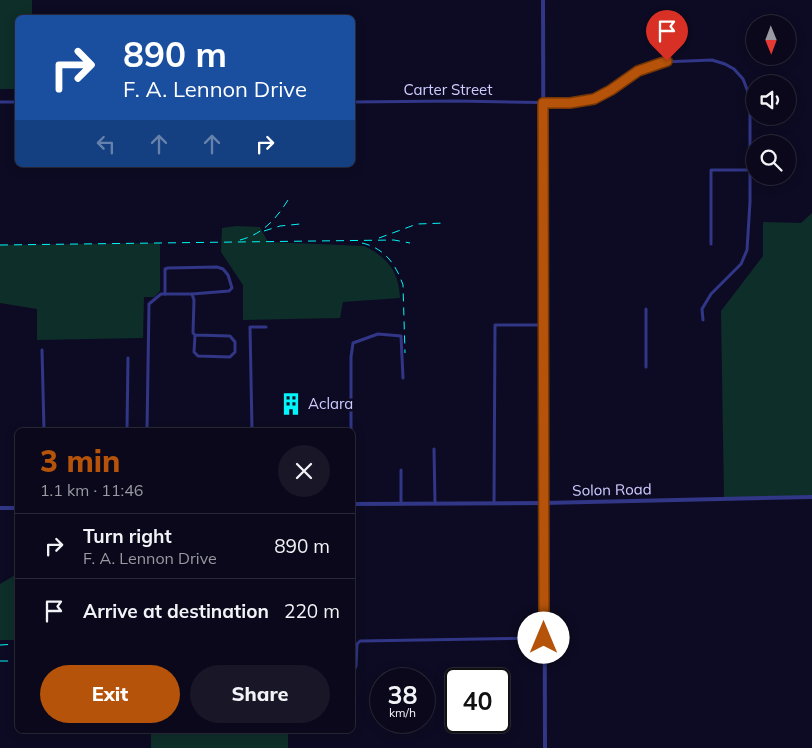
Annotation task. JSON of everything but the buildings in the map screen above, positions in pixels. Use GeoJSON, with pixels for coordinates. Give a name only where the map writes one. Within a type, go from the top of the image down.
{"type":"FeatureCollection","features":[{"type":"Feature","properties":{"kind":"street"},"geometry":{"type":"LineString","coordinates":[[543,0],[545,748]]}},
{"type":"Feature","properties":{"kind":"street","name":"Carter Street"},"geometry":{"type":"LineString","coordinates":[[355,102],[570,103],[594,99],[611,90],[638,71],[663,62],[675,60],[719,62],[734,69],[743,79],[748,90],[750,135]]}},
{"type":"Feature","properties":{"kind":"street"},"geometry":{"type":"LineString","coordinates":[[0,102],[15,102]]}},
{"type":"Feature","properties":{"kind":"street"},"geometry":{"type":"LineString","coordinates":[[711,244],[711,170],[746,170]]}},
{"type":"Feature","properties":{"kind":"street","name":"Carter Street"},"geometry":{"type":"LineString","coordinates":[[703,320],[702,309],[712,294],[741,264],[747,250],[749,185]]}},
{"type":"Feature","properties":{"kind":"street"},"geometry":{"type":"LineString","coordinates":[[147,428],[149,304],[161,294],[165,294],[192,294],[229,291],[232,288],[231,282],[223,269],[168,268],[166,269],[165,294]]}},
{"type":"Feature","properties":{"kind":"street"},"geometry":{"type":"LineString","coordinates":[[192,294],[194,300],[194,352],[198,356],[230,357],[236,352],[235,342],[230,336],[195,335]]}},
{"type":"Feature","properties":{"kind":"street"},"geometry":{"type":"LineString","coordinates":[[646,309],[646,367]]}},
{"type":"Feature","properties":{"kind":"street"},"geometry":{"type":"LineString","coordinates":[[494,503],[495,325],[543,324]]}},
{"type":"Feature","properties":{"kind":"street"},"geometry":{"type":"LineString","coordinates":[[252,428],[250,327],[266,327]]}},
{"type":"Feature","properties":{"kind":"street"},"geometry":{"type":"LineString","coordinates":[[351,428],[351,357],[353,343],[378,334],[401,336],[403,378]]}},
{"type":"Feature","properties":{"kind":"street"},"geometry":{"type":"LineString","coordinates":[[42,350],[44,428]]}},
{"type":"Feature","properties":{"kind":"street"},"geometry":{"type":"LineString","coordinates":[[127,428],[128,358]]}},
{"type":"Feature","properties":{"kind":"street"},"geometry":{"type":"LineString","coordinates":[[434,449],[435,504]]}},
{"type":"Feature","properties":{"kind":"street"},"geometry":{"type":"LineString","coordinates":[[401,470],[401,504]]}},
{"type":"Feature","properties":{"kind":"street","name":"Solon Road"},"geometry":{"type":"LineString","coordinates":[[355,504],[812,497]]}},
{"type":"Feature","properties":{"kind":"street"},"geometry":{"type":"LineString","coordinates":[[0,508],[15,508]]}},
{"type":"Feature","properties":{"kind":"street"},"geometry":{"type":"LineString","coordinates":[[355,668],[356,644],[360,641],[544,638]]}},
{"type":"Feature","properties":{"kind":"green space"},"geometry":{"type":"Polygon","coordinates":[[[0,0],[32,0],[32,15],[15,15],[15,89],[0,89],[0,0]]]}},
{"type":"Feature","properties":{"kind":"green space"},"geometry":{"type":"Polygon","coordinates":[[[812,213],[812,497],[724,499],[721,311],[763,256],[763,222],[801,223],[812,213]]]}},
{"type":"Feature","properties":{"kind":"green space"},"geometry":{"type":"Polygon","coordinates":[[[236,226],[260,227],[268,242],[364,246],[379,255],[390,266],[397,280],[400,298],[343,302],[340,318],[243,320],[243,285],[221,252],[222,228],[236,226]]]}},
{"type":"Feature","properties":{"kind":"green space"},"geometry":{"type":"Polygon","coordinates":[[[160,243],[160,291],[154,297],[144,297],[143,338],[37,340],[37,309],[0,303],[0,245],[160,243]]]}},
{"type":"Feature","properties":{"kind":"green space"},"geometry":{"type":"Polygon","coordinates":[[[15,575],[15,640],[0,640],[0,584],[15,575]]]}},
{"type":"Feature","properties":{"kind":"green space"},"geometry":{"type":"Polygon","coordinates":[[[151,733],[288,733],[288,748],[151,748],[151,733]]]}},
{"type":"Feature","properties":{"kind":"railway"},"geometry":{"type":"LineString","coordinates":[[240,240],[262,230],[279,213],[288,200]]}},
{"type":"Feature","properties":{"kind":"railway"},"geometry":{"type":"LineString","coordinates":[[379,238],[417,224],[446,223]]}},
{"type":"Feature","properties":{"kind":"railway"},"geometry":{"type":"LineString","coordinates":[[264,231],[280,226],[300,224]]}},
{"type":"Feature","properties":{"kind":"railway"},"geometry":{"type":"LineString","coordinates":[[0,245],[394,240],[410,243]]}},
{"type":"Feature","properties":{"kind":"railway"},"geometry":{"type":"LineString","coordinates":[[362,243],[370,245],[383,253],[393,264],[400,277],[403,285],[405,353]]}},
{"type":"Feature","properties":{"kind":"railway"},"geometry":{"type":"LineString","coordinates":[[0,645],[15,644]]}},
{"type":"Feature","properties":{"kind":"railway"},"geometry":{"type":"LineString","coordinates":[[0,661],[15,661]]}},
{"type":"Feature","properties":{"kind":"place","name":"Aclara"},"geometry":{"type":"Point","coordinates":[291,404]}},
{"type":"Feature","properties":{"kind":"route"},"geometry":{"type":"LineString","coordinates":[[544,638],[543,103],[570,103],[594,99],[611,90],[630,75],[667,61]]}}]}
